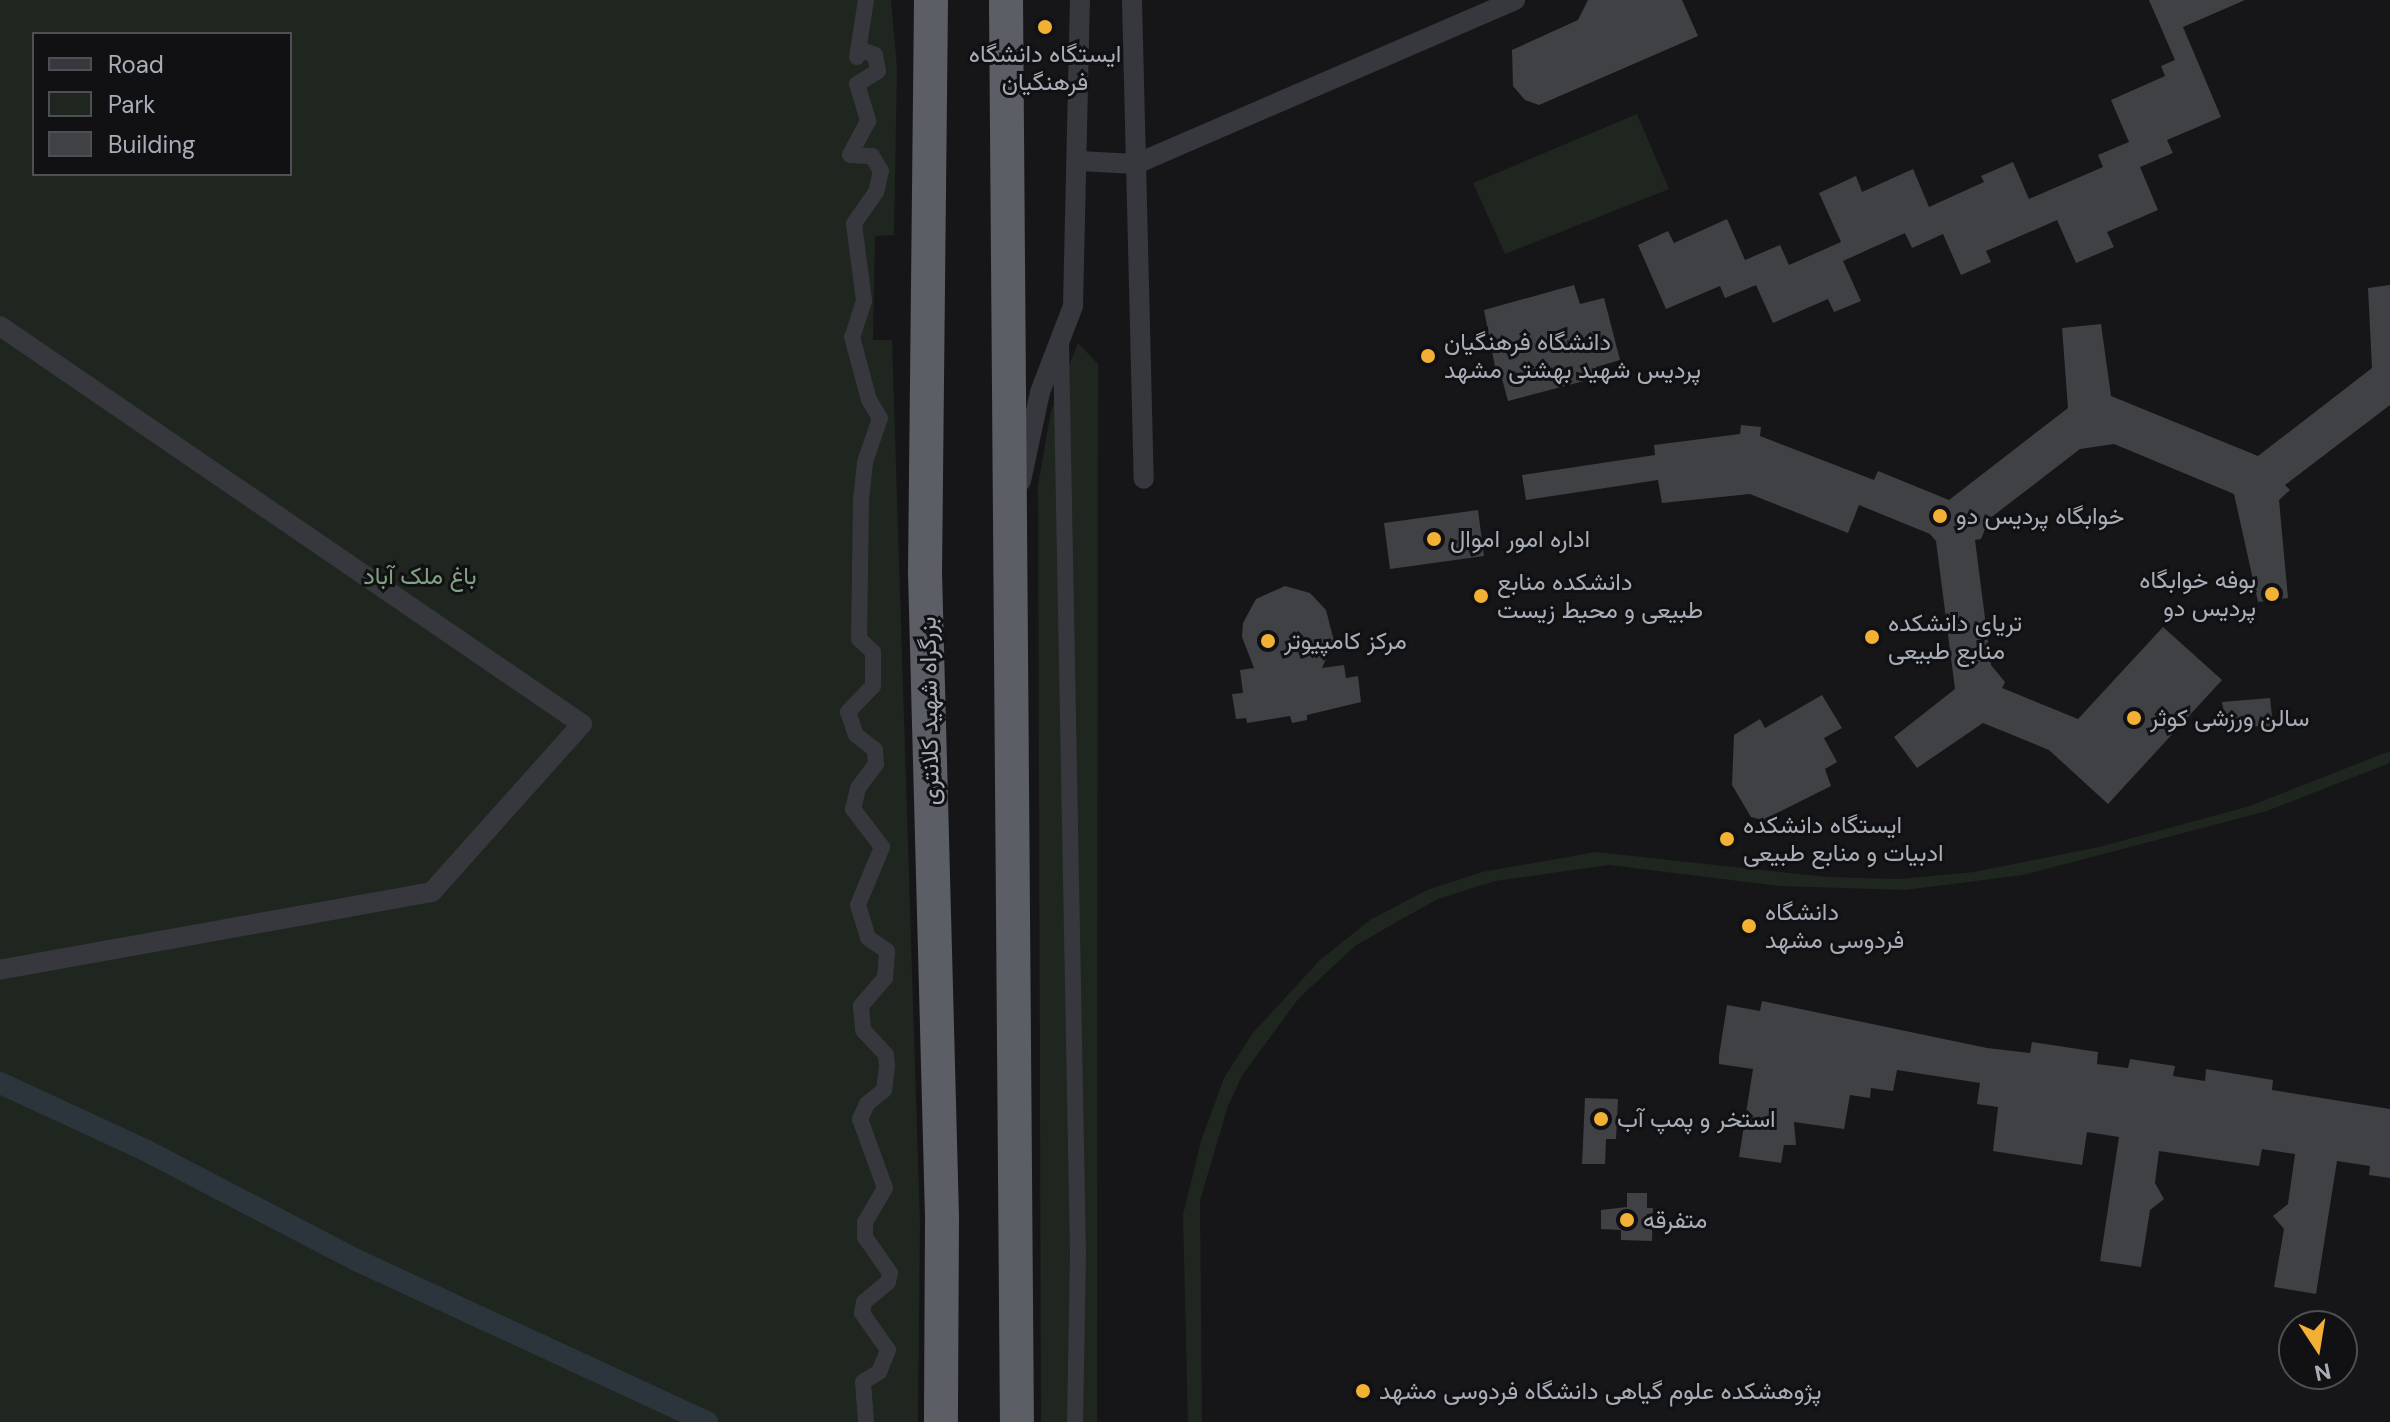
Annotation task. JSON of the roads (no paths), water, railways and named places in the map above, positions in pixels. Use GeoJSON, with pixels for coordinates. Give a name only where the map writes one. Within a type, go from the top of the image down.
{"type":"FeatureCollection","features":[{"type":"Feature","properties":{"kind":"highway","name":"بزرگراه شهید کلانتری"},"geometry":{"type":"LineString","coordinates":[[931,0],[934,55],[925,572],[942,1219],[941,1422]]}},
{"type":"Feature","properties":{"kind":"highway"},"geometry":{"type":"LineString","coordinates":[[1006,0],[1013,520],[1017,1422]]}},
{"type":"Feature","properties":{"kind":"street"},"geometry":{"type":"LineString","coordinates":[[866,0],[859,55],[875,55],[878,71],[857,84],[868,121],[850,155],[872,156],[881,171],[876,192],[854,224],[864,301],[852,337],[869,400],[880,418],[865,462],[861,499],[859,639],[873,652],[873,686],[848,712],[856,735],[875,750],[876,764],[858,788],[853,809],[882,847],[858,905],[868,938],[887,951],[885,978],[861,1006],[863,1030],[886,1055],[887,1066],[884,1090],[867,1104],[860,1119],[885,1188],[865,1222],[865,1237],[890,1273],[888,1282],[864,1302],[862,1313],[888,1350],[887,1362],[863,1382],[860,1391],[866,1422]]}},
{"type":"Feature","properties":{"kind":"street"},"geometry":{"type":"LineString","coordinates":[[915,0],[934,55]]}},
{"type":"Feature","properties":{"kind":"street"},"geometry":{"type":"LineString","coordinates":[[1013,520],[1040,392],[1073,306],[1079,161],[1080,0]]}},
{"type":"Feature","properties":{"kind":"street"},"geometry":{"type":"LineString","coordinates":[[1132,0],[1144,479]]}},
{"type":"Feature","properties":{"kind":"street"},"geometry":{"type":"LineString","coordinates":[[1079,161],[1136,164],[1515,0]]}},
{"type":"Feature","properties":{"kind":"street"},"geometry":{"type":"LineString","coordinates":[[0,326],[582,724],[432,892],[0,970]]}},
{"type":"Feature","properties":{"kind":"street"},"geometry":{"type":"LineString","coordinates":[[1061,342],[1078,1220],[1075,1422]]}},
{"type":"Feature","properties":{"kind":"waterway"},"geometry":{"type":"LineString","coordinates":[[0,1083],[145,1150],[354,1259],[707,1422]]}},
{"type":"Feature","properties":{"kind":"place","name":"ایستگاه دانشگاه فرهنگیان"},"geometry":{"type":"Point","coordinates":[1045,27]}},
{"type":"Feature","properties":{"kind":"place","name":"دانشگاه فرهنگیان پردیس شهید بهشتی مشهد"},"geometry":{"type":"Point","coordinates":[1428,356]}},
{"type":"Feature","properties":{"kind":"place","name":"خوابگاه پردیس دو"},"geometry":{"type":"Point","coordinates":[1940,516]}},
{"type":"Feature","properties":{"kind":"place","name":"اداره امور اموال"},"geometry":{"type":"Point","coordinates":[1434,539]}},
{"type":"Feature","properties":{"kind":"place","name":"بوفه خوابگاه پردیس دو"},"geometry":{"type":"Point","coordinates":[2272,594]}},
{"type":"Feature","properties":{"kind":"place","name":"دانشکده منابع طبیعی و محیط زیست"},"geometry":{"type":"Point","coordinates":[1481,596]}},
{"type":"Feature","properties":{"kind":"place","name":"تریای دانشکده منابع طبیعی"},"geometry":{"type":"Point","coordinates":[1872,637]}},
{"type":"Feature","properties":{"kind":"place","name":"مرکز کامپیوتر"},"geometry":{"type":"Point","coordinates":[1268,641]}},
{"type":"Feature","properties":{"kind":"place","name":"سالن ورزشی کوثر"},"geometry":{"type":"Point","coordinates":[2134,718]}},
{"type":"Feature","properties":{"kind":"place","name":"ایستگاه دانشکده ادبیات و منابع طبیعی"},"geometry":{"type":"Point","coordinates":[1727,839]}},
{"type":"Feature","properties":{"kind":"place","name":"دانشگاه فردوسی مشهد"},"geometry":{"type":"Point","coordinates":[1749,926]}},
{"type":"Feature","properties":{"kind":"place","name":"استخر و پمپ آب"},"geometry":{"type":"Point","coordinates":[1601,1119]}},
{"type":"Feature","properties":{"kind":"place","name":"متفرقه"},"geometry":{"type":"Point","coordinates":[1627,1220]}},
{"type":"Feature","properties":{"kind":"place","name":"پژوهشکده علوم گیاهی دانشگاه فردوسی مشهد"},"geometry":{"type":"Point","coordinates":[1363,1391]}},
{"type":"Feature","properties":{"kind":"park label","name":"باغ ملک آباد"},"geometry":{"type":"Point","coordinates":[420,576]}}]}
